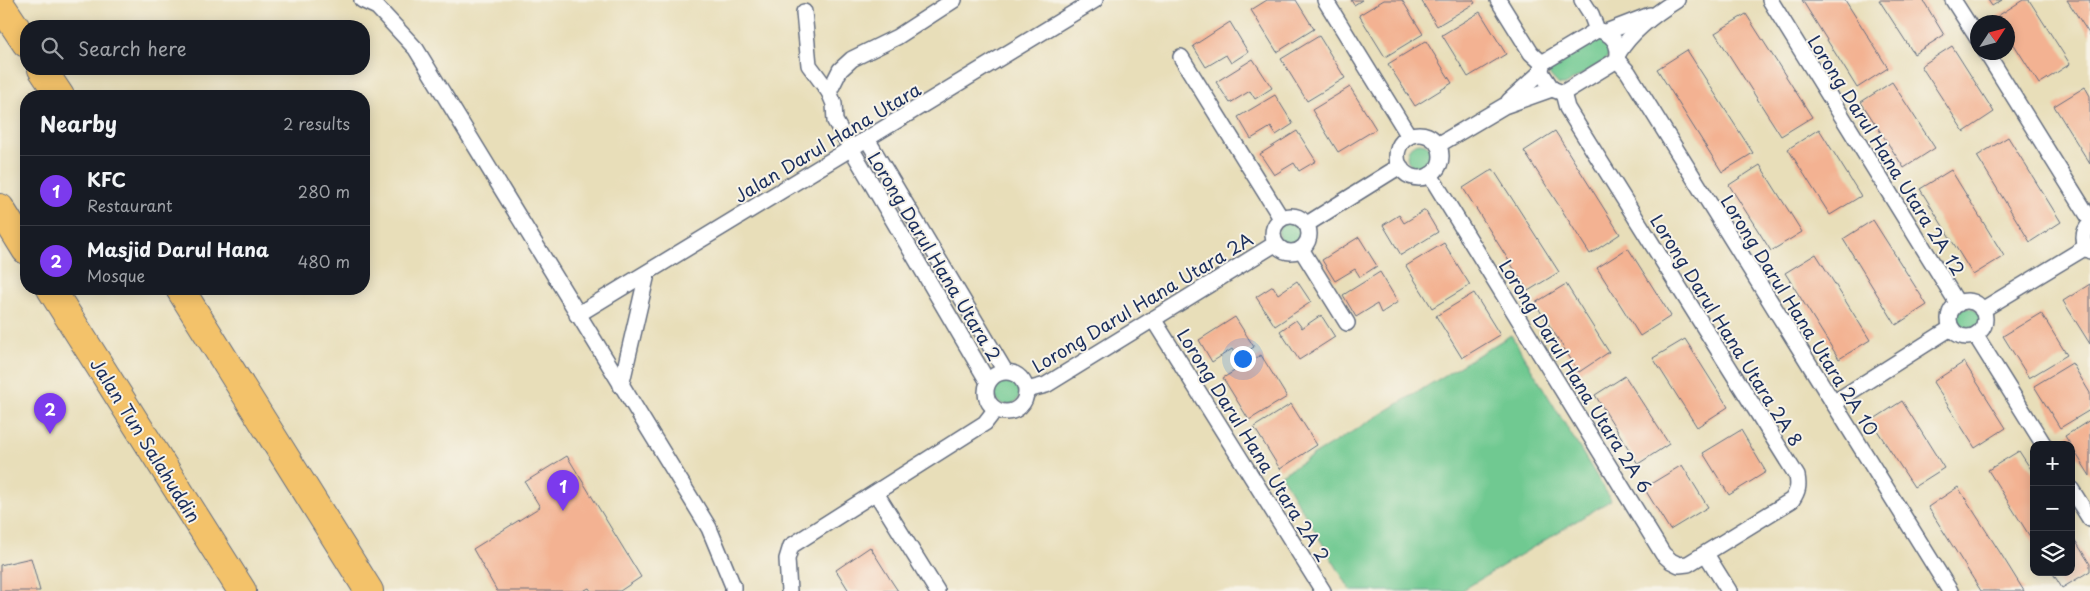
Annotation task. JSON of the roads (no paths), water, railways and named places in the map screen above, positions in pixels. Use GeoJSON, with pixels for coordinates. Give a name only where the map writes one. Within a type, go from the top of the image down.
{"type":"FeatureCollection","features":[{"type":"Feature","properties":{"kind":"highway"},"geometry":{"type":"LineString","coordinates":[[0,4],[20,34]]}},
{"type":"Feature","properties":{"kind":"highway"},"geometry":{"type":"LineString","coordinates":[[46,75],[56,90]]}},
{"type":"Feature","properties":{"kind":"highway"},"geometry":{"type":"LineString","coordinates":[[0,208],[20,240]]}},
{"type":"Feature","properties":{"kind":"highway","name":"Jalan Tun Salahuddin"},"geometry":{"type":"LineString","coordinates":[[55,295],[242,591]]}},
{"type":"Feature","properties":{"kind":"highway"},"geometry":{"type":"LineString","coordinates":[[184,295],[369,591]]}},
{"type":"Feature","properties":{"kind":"street"},"geometry":{"type":"LineString","coordinates":[[362,0],[377,7],[416,49],[709,528],[733,586],[733,591]]}},
{"type":"Feature","properties":{"kind":"street"},"geometry":{"type":"LineString","coordinates":[[804,12],[809,65],[829,92],[840,70],[852,59],[897,37],[954,0]]}},
{"type":"Feature","properties":{"kind":"street","name":"Jalan Darul Hana Utara"},"geometry":{"type":"LineString","coordinates":[[577,315],[648,274],[1095,0]]}},
{"type":"Feature","properties":{"kind":"street"},"geometry":{"type":"LineString","coordinates":[[1325,0],[1409,136]]}},
{"type":"Feature","properties":{"kind":"street","name":"Lorong Darul Hana Utara 2A 8"},"geometry":{"type":"LineString","coordinates":[[1498,0],[1557,91],[1796,476],[1798,484],[1797,493],[1792,500],[1706,554]]}},
{"type":"Feature","properties":{"kind":"street","name":"Lorong Darul Hana Utara 2A 10"},"geometry":{"type":"LineString","coordinates":[[1582,0],[1602,31],[1614,40],[1618,56],[1950,591]]}},
{"type":"Feature","properties":{"kind":"street"},"geometry":{"type":"LineString","coordinates":[[1438,145],[1504,106],[1557,91],[1618,56],[1623,45],[1658,12],[1677,0]]}},
{"type":"Feature","properties":{"kind":"street","name":"Lorong Darul Hana Utara 2A 12"},"geometry":{"type":"LineString","coordinates":[[1770,0],[1958,304]]}},
{"type":"Feature","properties":{"kind":"street"},"geometry":{"type":"LineString","coordinates":[[1953,0],[1970,27]]}},
{"type":"Feature","properties":{"kind":"street"},"geometry":{"type":"LineString","coordinates":[[1504,106],[1541,68],[1602,31],[1658,12]]}},
{"type":"Feature","properties":{"kind":"street"},"geometry":{"type":"LineString","coordinates":[[1181,57],[1281,218]]}},
{"type":"Feature","properties":{"kind":"street"},"geometry":{"type":"LineString","coordinates":[[1991,60],[2090,219]]}},
{"type":"Feature","properties":{"kind":"street","name":"Lorong Darul Hana Utara 2"},"geometry":{"type":"LineString","coordinates":[[829,92],[834,104],[835,121],[850,150],[988,382]]}},
{"type":"Feature","properties":{"kind":"street"},"geometry":{"type":"LineString","coordinates":[[1428,135],[1438,145],[1441,159],[1439,166],[1430,175],[1421,178],[1414,177],[1407,174],[1400,166],[1397,155],[1398,148],[1409,136],[1428,135]]}},
{"type":"Feature","properties":{"kind":"street","name":"Lorong Darul Hana Utara 2"},"geometry":{"type":"LineString","coordinates":[[867,139],[1005,371]]}},
{"type":"Feature","properties":{"kind":"street"},"geometry":{"type":"LineString","coordinates":[[1307,224],[1400,166]]}},
{"type":"Feature","properties":{"kind":"street","name":"Lorong Darul Hana Utara 2A 6"},"geometry":{"type":"LineString","coordinates":[[1430,175],[1663,554],[1679,565],[1688,564],[1706,554]]}},
{"type":"Feature","properties":{"kind":"street"},"geometry":{"type":"LineString","coordinates":[[1290,215],[1296,216],[1307,224],[1308,240],[1301,249],[1290,252],[1284,251],[1275,244],[1273,232],[1275,225],[1281,218],[1290,215]]}},
{"type":"Feature","properties":{"kind":"street"},"geometry":{"type":"LineString","coordinates":[[1982,310],[2088,249],[2084,232],[2090,224]]}},
{"type":"Feature","properties":{"kind":"street","name":"Lorong Darul Hana Utara 2A"},"geometry":{"type":"LineString","coordinates":[[1026,390],[1046,385],[1275,244]]}},
{"type":"Feature","properties":{"kind":"street"},"geometry":{"type":"LineString","coordinates":[[1301,249],[1347,323]]}},
{"type":"Feature","properties":{"kind":"street"},"geometry":{"type":"LineString","coordinates":[[621,386],[648,274]]}},
{"type":"Feature","properties":{"kind":"street"},"geometry":{"type":"LineString","coordinates":[[1966,301],[1973,302],[1982,310],[1985,322],[1984,328],[1976,336],[1959,336],[1951,328],[1949,316],[1951,310],[1958,304],[1966,301]]}},
{"type":"Feature","properties":{"kind":"street","name":"Lorong Darul Hana Utara 2A 2"},"geometry":{"type":"LineString","coordinates":[[1152,319],[1324,591]]}},
{"type":"Feature","properties":{"kind":"street"},"geometry":{"type":"LineString","coordinates":[[1833,403],[1951,328]]}},
{"type":"Feature","properties":{"kind":"street"},"geometry":{"type":"LineString","coordinates":[[1976,336],[2042,441]]}},
{"type":"Feature","properties":{"kind":"street"},"geometry":{"type":"LineString","coordinates":[[1005,371],[1018,375],[1024,380],[1026,399],[1017,410],[1005,412],[995,410],[986,396],[988,382],[998,373],[1005,371]]}},
{"type":"Feature","properties":{"kind":"street"},"geometry":{"type":"LineString","coordinates":[[789,591],[787,559],[791,546],[985,423],[995,410]]}},
{"type":"Feature","properties":{"kind":"street"},"geometry":{"type":"LineString","coordinates":[[876,493],[937,591]]}},
{"type":"Feature","properties":{"kind":"street"},"geometry":{"type":"LineString","coordinates":[[2075,495],[2090,519]]}},
{"type":"Feature","properties":{"kind":"street"},"geometry":{"type":"LineString","coordinates":[[1706,554],[1729,591]]}},
{"type":"Feature","properties":{"kind":"place","name":"Masjid Darul Hana"},"geometry":{"type":"Point","coordinates":[50,434]}},
{"type":"Feature","properties":{"kind":"place","name":"KFC"},"geometry":{"type":"Point","coordinates":[563,511]}}]}
